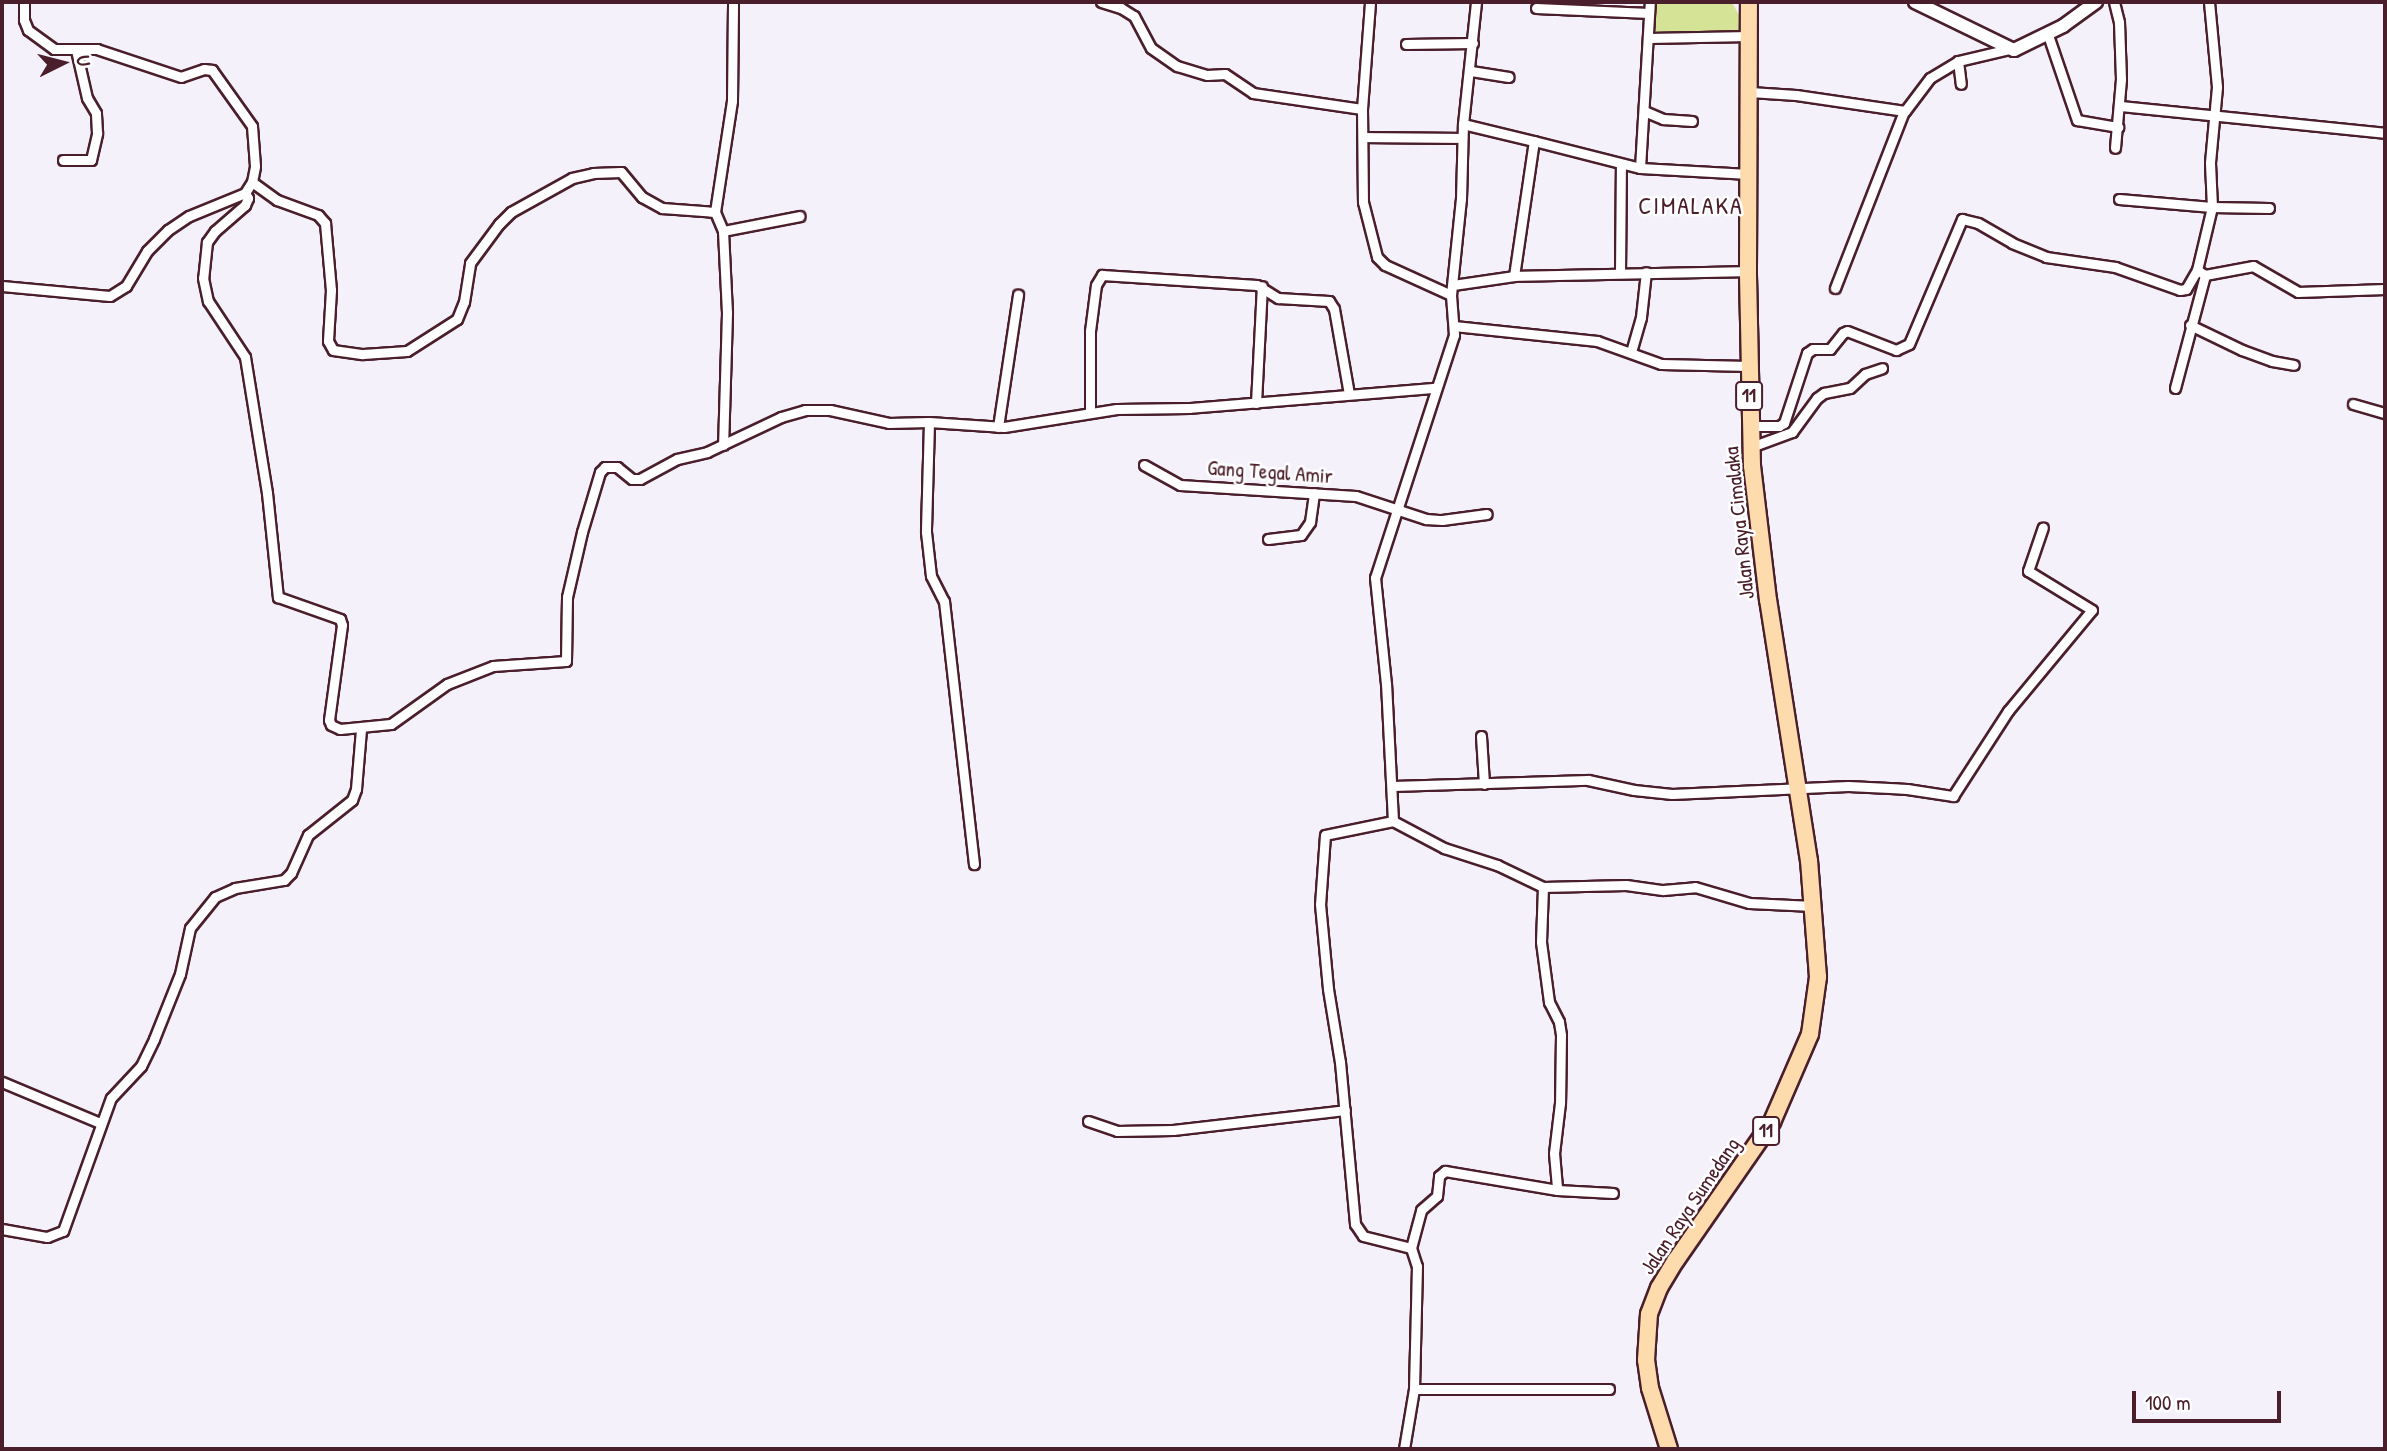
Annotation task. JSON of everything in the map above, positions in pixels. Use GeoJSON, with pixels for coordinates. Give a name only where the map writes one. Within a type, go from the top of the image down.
{"type":"FeatureCollection","features":[{"type":"Feature","properties":{"kind":"highway","name":"Jalan Raya Cimalaka"},"geometry":{"type":"LineString","coordinates":[[1749,2],[1748,271],[1751,447],[1760,546],[1797,786]]}},
{"type":"Feature","properties":{"kind":"highway","name":"Jalan Raya Sumedang"},"geometry":{"type":"LineString","coordinates":[[1669,1449],[1650,1388],[1646,1360],[1649,1314],[1659,1288],[1676,1260],[1772,1122],[1798,1065],[1815,1009],[1818,977],[1813,906],[1797,786]]}},
{"type":"Feature","properties":{"kind":"street"},"geometry":{"type":"LineString","coordinates":[[2,286],[110,296],[125,286],[147,251],[168,230],[189,216],[245,193],[252,182],[255,166],[252,126],[212,70],[204,69],[185,77],[175,76],[101,50],[60,51],[39,41],[24,20],[24,2]]}},
{"type":"Feature","properties":{"kind":"street"},"geometry":{"type":"LineString","coordinates":[[723,445],[727,313],[723,231],[715,212],[732,101],[733,2]]}},
{"type":"Feature","properties":{"kind":"street"},"geometry":{"type":"LineString","coordinates":[[1101,2],[1121,8],[1133,16],[1151,48],[1177,66],[1207,75],[1225,74],[1253,93],[1362,109]]}},
{"type":"Feature","properties":{"kind":"street"},"geometry":{"type":"LineString","coordinates":[[1370,2],[1362,109],[1363,202],[1377,257],[1385,265],[1451,295]]}},
{"type":"Feature","properties":{"kind":"street"},"geometry":{"type":"LineString","coordinates":[[1393,821],[1393,786],[1376,578],[1434,388],[1449,353],[1454,326],[1451,295],[1461,200],[1463,124],[1471,71],[1476,2]]}},
{"type":"Feature","properties":{"kind":"street"},"geometry":{"type":"LineString","coordinates":[[1640,168],[1650,2]]}},
{"type":"Feature","properties":{"kind":"street"},"geometry":{"type":"LineString","coordinates":[[1915,2],[2004,46],[2018,49],[2048,35],[2096,2]]}},
{"type":"Feature","properties":{"kind":"street"},"geometry":{"type":"LineString","coordinates":[[2115,2],[2119,22],[2120,106],[2115,148]]}},
{"type":"Feature","properties":{"kind":"street"},"geometry":{"type":"LineString","coordinates":[[2175,388],[2201,272],[2212,207],[2210,163],[2217,87],[2209,2]]}},
{"type":"Feature","properties":{"kind":"street"},"geometry":{"type":"LineString","coordinates":[[1536,8],[1649,13]]}},
{"type":"Feature","properties":{"kind":"street"},"geometry":{"type":"LineString","coordinates":[[2048,35],[2077,120],[2118,127]]}},
{"type":"Feature","properties":{"kind":"street"},"geometry":{"type":"LineString","coordinates":[[1648,38],[1750,36]]}},
{"type":"Feature","properties":{"kind":"street"},"geometry":{"type":"LineString","coordinates":[[1406,44],[1473,43]]}},
{"type":"Feature","properties":{"kind":"street"},"geometry":{"type":"LineString","coordinates":[[1835,288],[1902,110],[1930,78],[1958,61],[2004,46]]}},
{"type":"Feature","properties":{"kind":"street"},"geometry":{"type":"LineString","coordinates":[[63,160],[92,159],[97,133],[96,113],[87,98],[76,50]]}},
{"type":"Feature","properties":{"kind":"street"},"geometry":{"type":"LineString","coordinates":[[1958,61],[1961,84]]}},
{"type":"Feature","properties":{"kind":"street"},"geometry":{"type":"LineString","coordinates":[[1471,71],[1509,77]]}},
{"type":"Feature","properties":{"kind":"street"},"geometry":{"type":"LineString","coordinates":[[1750,92],[1902,110]]}},
{"type":"Feature","properties":{"kind":"street"},"geometry":{"type":"LineString","coordinates":[[2120,106],[2385,133]]}},
{"type":"Feature","properties":{"kind":"street"},"geometry":{"type":"LineString","coordinates":[[1644,111],[1663,119],[1692,121]]}},
{"type":"Feature","properties":{"kind":"street"},"geometry":{"type":"LineString","coordinates":[[1463,124],[1640,168],[1749,174]]}},
{"type":"Feature","properties":{"kind":"street"},"geometry":{"type":"LineString","coordinates":[[1363,136],[1462,138]]}},
{"type":"Feature","properties":{"kind":"street"},"geometry":{"type":"LineString","coordinates":[[1514,276],[1534,141]]}},
{"type":"Feature","properties":{"kind":"street"},"geometry":{"type":"LineString","coordinates":[[1620,273],[1621,164]]}},
{"type":"Feature","properties":{"kind":"street"},"geometry":{"type":"LineString","coordinates":[[252,182],[277,200],[318,215],[325,223],[331,290],[328,341],[333,350],[344,353],[383,354],[407,351],[450,325],[461,311],[470,263],[499,224],[511,212],[572,178],[593,173],[621,172],[642,197],[662,208],[715,212]]}},
{"type":"Feature","properties":{"kind":"street"},"geometry":{"type":"LineString","coordinates":[[245,193],[248,198],[245,205],[215,231],[207,242],[203,278],[208,301],[245,357],[267,493],[278,597],[340,619],[342,632],[329,720],[336,728],[361,729],[391,724],[447,684],[485,669],[510,663],[566,662],[567,597],[582,532],[602,469],[617,467],[632,479],[640,479],[677,460],[723,445],[781,417],[805,410],[830,410],[889,424],[929,422],[998,427],[1034,425],[1090,413],[1434,388]]}},
{"type":"Feature","properties":{"kind":"street"},"geometry":{"type":"LineString","coordinates":[[2119,199],[2212,207],[2269,208]]}},
{"type":"Feature","properties":{"kind":"street"},"geometry":{"type":"LineString","coordinates":[[723,231],[800,216]]}},
{"type":"Feature","properties":{"kind":"street"},"geometry":{"type":"LineString","coordinates":[[1750,426],[1779,426],[1784,423],[1807,354],[1814,349],[1830,349],[1843,333],[1847,331],[1896,350],[1909,344],[1962,219],[1978,223],[2012,243],[2046,257],[2115,267],[2180,290],[2186,289],[2201,272],[2253,266],[2298,292],[2385,289]]}},
{"type":"Feature","properties":{"kind":"street"},"geometry":{"type":"LineString","coordinates":[[1453,285],[1514,276],[1748,271]]}},
{"type":"Feature","properties":{"kind":"street"},"geometry":{"type":"LineString","coordinates":[[1631,352],[1641,317],[1646,272]]}},
{"type":"Feature","properties":{"kind":"street"},"geometry":{"type":"LineString","coordinates":[[1090,413],[1090,331],[1096,285],[1101,276],[1262,286],[1278,298],[1315,299],[1331,303],[1349,394]]}},
{"type":"Feature","properties":{"kind":"street"},"geometry":{"type":"LineString","coordinates":[[1256,403],[1262,286]]}},
{"type":"Feature","properties":{"kind":"street"},"geometry":{"type":"LineString","coordinates":[[998,427],[1018,295]]}},
{"type":"Feature","properties":{"kind":"street"},"geometry":{"type":"LineString","coordinates":[[2190,325],[2254,355],[2294,365]]}},
{"type":"Feature","properties":{"kind":"street"},"geometry":{"type":"LineString","coordinates":[[1454,326],[1578,338],[1631,352],[1661,364],[1749,366]]}},
{"type":"Feature","properties":{"kind":"street"},"geometry":{"type":"LineString","coordinates":[[1751,447],[1792,432],[1817,398],[1824,393],[1850,388],[1865,374],[1882,368]]}},
{"type":"Feature","properties":{"kind":"street"},"geometry":{"type":"LineString","coordinates":[[2353,404],[2385,413]]}},
{"type":"Feature","properties":{"kind":"street"},"geometry":{"type":"LineString","coordinates":[[929,422],[926,532],[931,576],[944,601],[974,864]]}},
{"type":"Feature","properties":{"kind":"street","name":"Gang Tegal Amir"},"geometry":{"type":"LineString","coordinates":[[1144,466],[1180,485],[1356,496],[1396,510],[1442,520],[1487,514]]}},
{"type":"Feature","properties":{"kind":"street"},"geometry":{"type":"LineString","coordinates":[[1268,539],[1301,535],[1310,522],[1314,493]]}},
{"type":"Feature","properties":{"kind":"street"},"geometry":{"type":"LineString","coordinates":[[1393,786],[1588,780],[1634,790],[1672,794],[1797,786],[1907,789],[1953,796],[2008,711],[2092,610],[2028,571],[2043,527]]}},
{"type":"Feature","properties":{"kind":"street"},"geometry":{"type":"LineString","coordinates":[[2,1229],[47,1237],[62,1231],[111,1098],[141,1066],[154,1039],[180,974],[190,928],[215,897],[235,888],[284,880],[291,873],[308,835],[352,800],[356,789],[361,729]]}},
{"type":"Feature","properties":{"kind":"street"},"geometry":{"type":"LineString","coordinates":[[1481,736],[1483,784]]}},
{"type":"Feature","properties":{"kind":"street"},"geometry":{"type":"LineString","coordinates":[[1411,1248],[1359,1232],[1355,1224],[1345,1110],[1320,904],[1323,839],[1329,832],[1379,826],[1393,821],[1444,848],[1497,865],[1543,887],[1626,885],[1663,890],[1695,887],[1749,903],[1813,906]]}},
{"type":"Feature","properties":{"kind":"street"},"geometry":{"type":"LineString","coordinates":[[1543,887],[1541,942],[1549,1002],[1561,1035],[1560,1103],[1554,1153],[1558,1190]]}},
{"type":"Feature","properties":{"kind":"street"},"geometry":{"type":"LineString","coordinates":[[2,1082],[100,1123]]}},
{"type":"Feature","properties":{"kind":"street"},"geometry":{"type":"LineString","coordinates":[[1088,1121],[1117,1131],[1173,1130],[1345,1110]]}},
{"type":"Feature","properties":{"kind":"street"},"geometry":{"type":"LineString","coordinates":[[1404,1449],[1414,1389],[1418,1266],[1411,1248],[1421,1210],[1437,1196],[1441,1172],[1460,1171],[1558,1190],[1613,1193]]}},
{"type":"Feature","properties":{"kind":"street"},"geometry":{"type":"LineString","coordinates":[[1414,1389],[1609,1389]]}},
{"type":"Feature","properties":{"kind":"green space"},"geometry":{"type":"Polygon","coordinates":[[[1649,2],[1732,2],[1750,36],[1648,38],[1649,2]]]}},
{"type":"Feature","properties":{"kind":"district","name":"CIMALAKA"},"geometry":{"type":"Point","coordinates":[1691,206]}}]}
